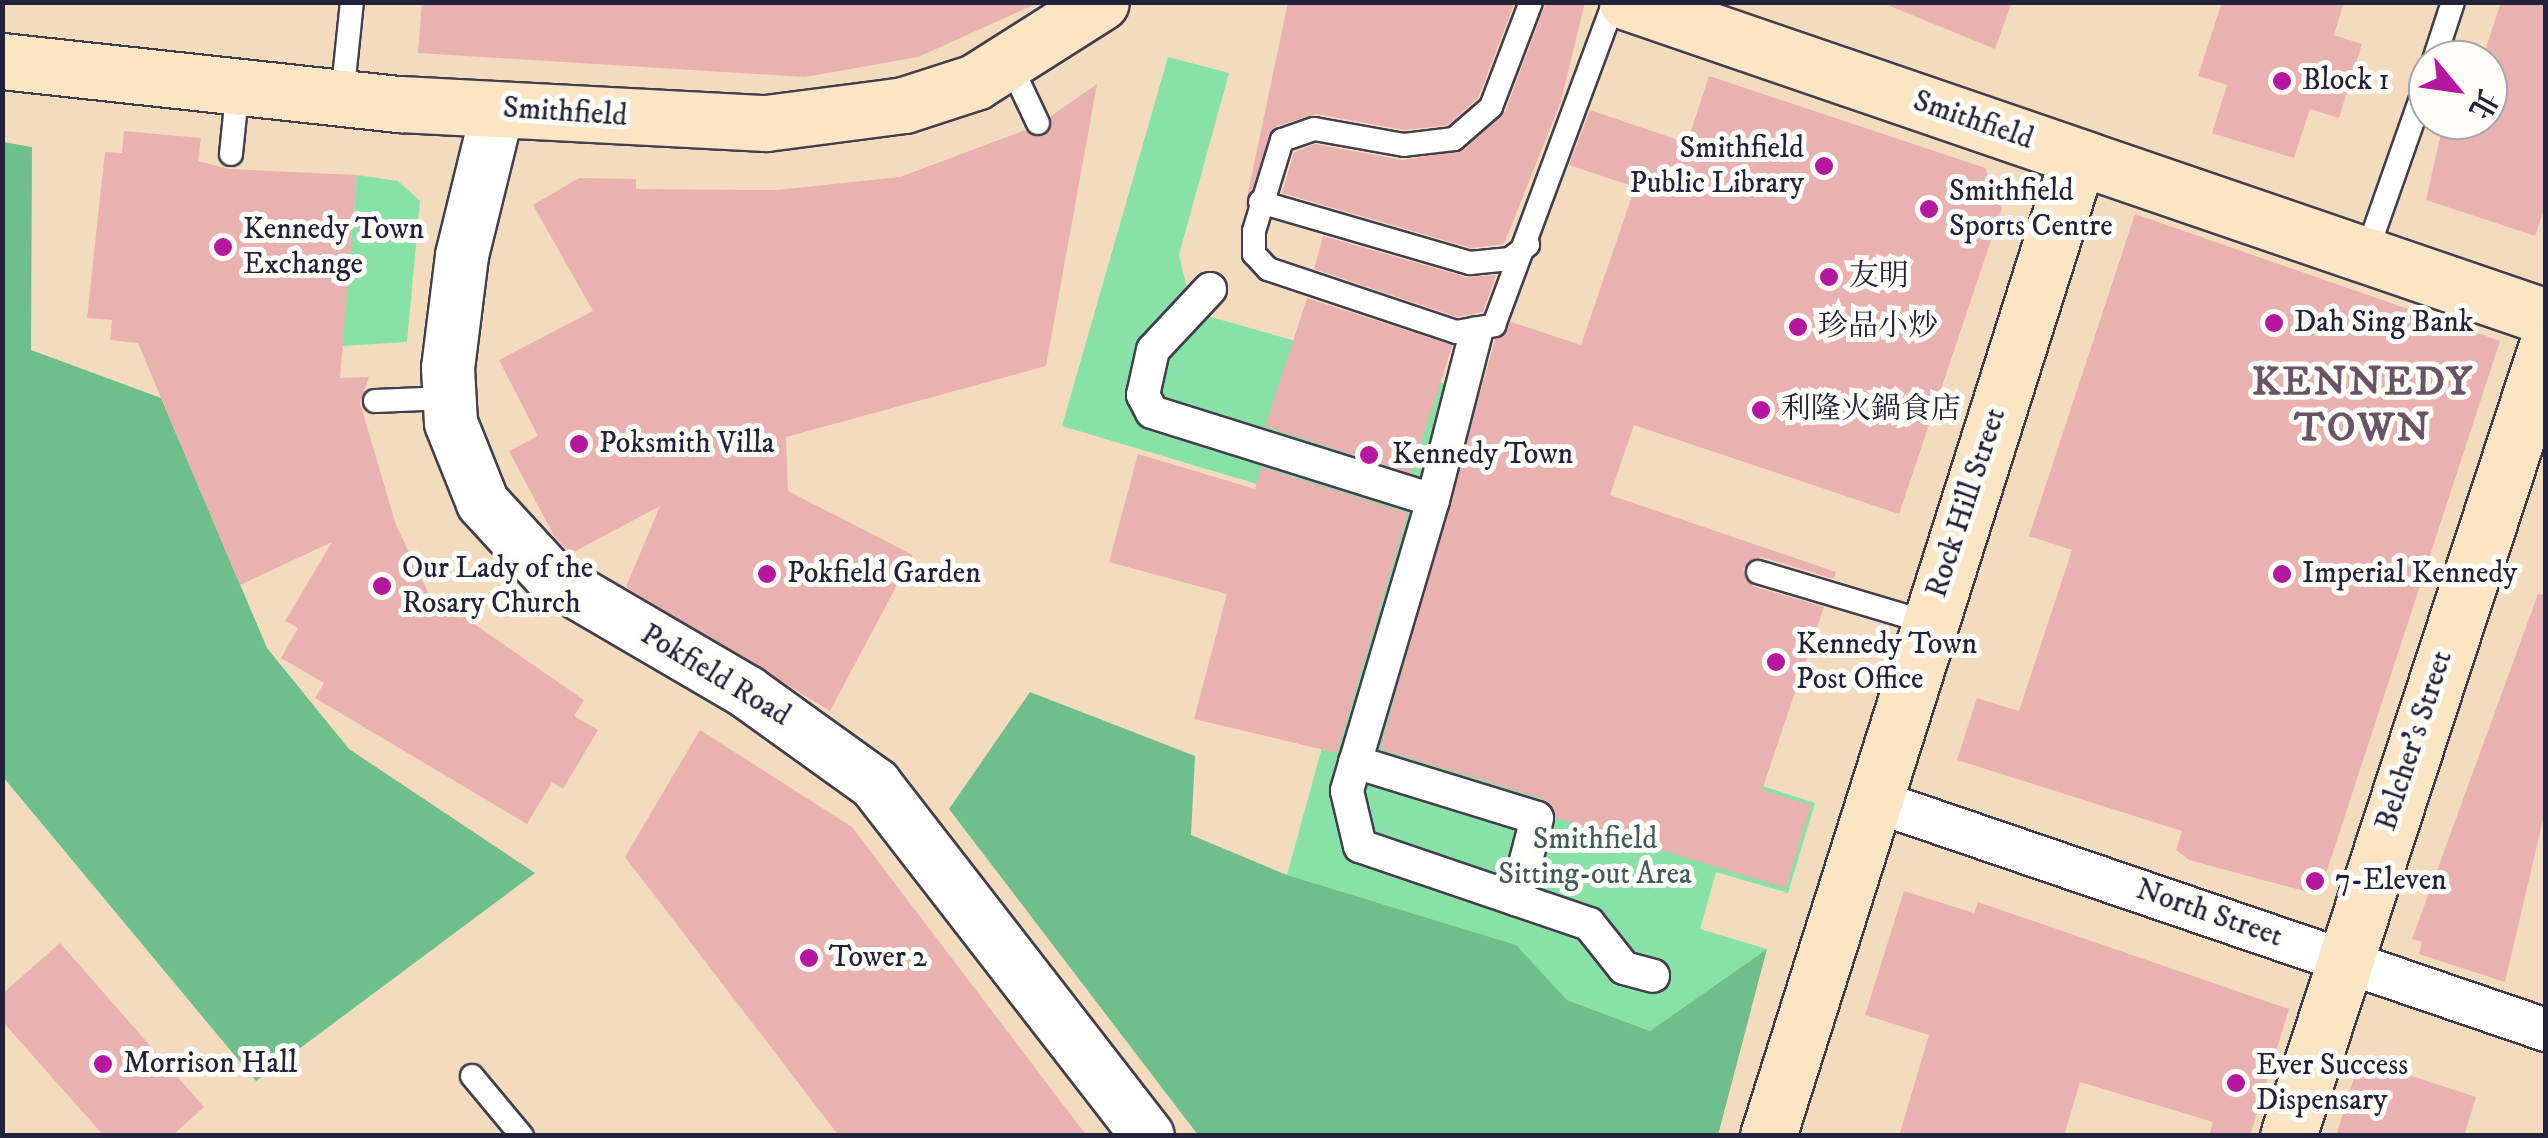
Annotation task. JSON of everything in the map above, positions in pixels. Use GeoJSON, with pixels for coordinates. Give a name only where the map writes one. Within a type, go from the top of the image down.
{"type":"FeatureCollection","features":[{"type":"Feature","properties":{"kind":"main road","name":"Smithfield"},"geometry":{"type":"LineString","coordinates":[[2,60],[342,98],[810,120],[904,105],[1011,66],[1101,2]]}},
{"type":"Feature","properties":{"kind":"main road","name":"Smithfield"},"geometry":{"type":"LineString","coordinates":[[1627,2],[2546,317]]}},
{"type":"Feature","properties":{"kind":"main road"},"geometry":{"type":"LineString","coordinates":[[1752,2],[1802,61]]}},
{"type":"Feature","properties":{"kind":"main road","name":"Rock Hill Street"},"geometry":{"type":"LineString","coordinates":[[1768,1136],[2078,158]]}},
{"type":"Feature","properties":{"kind":"main road","name":"Belcher's Street"},"geometry":{"type":"LineString","coordinates":[[2288,1136],[2341,960],[2546,348]]}},
{"type":"Feature","properties":{"kind":"street","name":"Pokfield Road"},"geometry":{"type":"LineString","coordinates":[[498,108],[462,256],[447,398],[470,480],[512,542],[552,578],[747,692],[875,784],[1148,1136]]}},
{"type":"Feature","properties":{"kind":"street"},"geometry":{"type":"LineString","coordinates":[[1210,289],[1153,350],[1143,395],[1152,412],[1432,500]]}},
{"type":"Feature","properties":{"kind":"street"},"geometry":{"type":"LineString","coordinates":[[1476,333],[1347,791],[1360,846],[1590,924],[1624,968],[1652,976]]}},
{"type":"Feature","properties":{"kind":"street"},"geometry":{"type":"LineString","coordinates":[[1355,762],[1537,818],[1516,899]]}},
{"type":"Feature","properties":{"kind":"street","name":"North Street"},"geometry":{"type":"LineString","coordinates":[[1872,800],[2546,1030]]}},
{"type":"Feature","properties":{"kind":"lane"},"geometry":{"type":"LineString","coordinates":[[342,98],[352,2]]}},
{"type":"Feature","properties":{"kind":"lane"},"geometry":{"type":"LineString","coordinates":[[1532,2],[1504,84],[1474,127],[1431,145],[1297,132],[1282,140],[1260,202],[1254,254],[1268,269],[1314,291],[1476,333],[1505,313],[1614,2]]}},
{"type":"Feature","properties":{"kind":"lane"},"geometry":{"type":"LineString","coordinates":[[2441,40],[2454,2]]}},
{"type":"Feature","properties":{"kind":"lane"},"geometry":{"type":"LineString","coordinates":[[1011,66],[1038,124]]}},
{"type":"Feature","properties":{"kind":"lane"},"geometry":{"type":"LineString","coordinates":[[231,154],[238,85]]}},
{"type":"Feature","properties":{"kind":"lane"},"geometry":{"type":"LineString","coordinates":[[2366,257],[2408,136]]}},
{"type":"Feature","properties":{"kind":"lane"},"geometry":{"type":"LineString","coordinates":[[1260,202],[1470,263],[1510,260],[1528,245]]}},
{"type":"Feature","properties":{"kind":"lane"},"geometry":{"type":"LineString","coordinates":[[375,401],[447,398]]}},
{"type":"Feature","properties":{"kind":"lane"},"geometry":{"type":"LineString","coordinates":[[1758,572],[1929,623]]}},
{"type":"Feature","properties":{"kind":"lane"},"geometry":{"type":"LineString","coordinates":[[472,1076],[522,1136]]}},
{"type":"Feature","properties":{"kind":"green space","name":"Smithfield Sitting-out Area"},"geometry":{"type":"Polygon","coordinates":[[[1168,57],[1229,73],[1179,255],[1190,301],[1204,315],[1513,403],[1424,677],[1815,803],[1788,893],[1716,872],[1700,929],[1767,949],[1650,1031],[1567,1000],[1515,945],[1287,875],[1384,522],[1062,426],[1168,57]]]}},
{"type":"Feature","properties":{"kind":"green space"},"geometry":{"type":"Polygon","coordinates":[[[3,142],[32,147],[31,350],[161,398],[267,648],[349,749],[535,873],[256,1081],[3,777],[3,142]]]}},
{"type":"Feature","properties":{"kind":"green space"},"geometry":{"type":"Polygon","coordinates":[[[357,175],[398,181],[420,201],[407,342],[342,346],[357,175]]]}},
{"type":"Feature","properties":{"kind":"green space"},"geometry":{"type":"Polygon","coordinates":[[[1030,692],[1195,756],[1191,835],[1287,875],[1516,945],[1567,1000],[1650,1031],[1767,949],[1718,1135],[1198,1135],[949,809],[1030,692]]]}},
{"type":"Feature","properties":{"kind":"building"},"geometry":{"type":"Polygon","coordinates":[[[422,2],[1040,2],[918,57],[805,77],[418,53],[422,2]]]}},
{"type":"Feature","properties":{"kind":"building"},"geometry":{"type":"Polygon","coordinates":[[[1288,2],[1515,2],[1478,98],[1448,125],[1404,130],[1316,114],[1277,126],[1244,212],[1288,2]]]}},
{"type":"Feature","properties":{"kind":"building"},"geometry":{"type":"Polygon","coordinates":[[[1546,2],[1585,2],[1561,101],[1504,244],[1471,248],[1282,193],[1294,152],[1315,144],[1402,160],[1464,150],[1505,112],[1546,2]]]}},
{"type":"Feature","properties":{"kind":"building"},"geometry":{"type":"Polygon","coordinates":[[[1880,2],[2012,2],[1995,49],[1880,2]]]}},
{"type":"Feature","properties":{"kind":"building","name":"Block 1"},"geometry":{"type":"Polygon","coordinates":[[[2222,2],[2344,2],[2334,35],[2362,44],[2339,118],[2310,109],[2294,158],[2212,133],[2227,85],[2198,76],[2222,2]]]}},
{"type":"Feature","properties":{"kind":"building"},"geometry":{"type":"Polygon","coordinates":[[[2501,2],[2546,2],[2546,204],[2535,236],[2426,200],[2440,140],[2508,140],[2508,40],[2489,40],[2501,2]]]}},
{"type":"Feature","properties":{"kind":"building"},"geometry":{"type":"Polygon","coordinates":[[[1709,76],[1985,168],[2002,208],[1899,514],[1634,425],[1610,495],[1836,572],[1834,579],[1761,557],[1743,569],[1753,586],[1824,607],[1762,790],[1811,805],[1786,888],[1556,818],[1543,799],[1380,749],[1495,340],[1511,322],[1581,345],[1635,187],[1569,165],[1590,110],[1687,143],[1709,76]]]}},
{"type":"Feature","properties":{"kind":"building"},"geometry":{"type":"Polygon","coordinates":[[[1097,84],[1046,366],[786,437],[788,491],[913,555],[830,711],[626,587],[660,506],[570,554],[554,536],[509,451],[538,436],[499,360],[593,311],[533,205],[579,178],[636,179],[636,189],[777,190],[900,177],[1025,130],[1045,136],[1051,116],[1097,84]]]}},
{"type":"Feature","properties":{"kind":"building"},"geometry":{"type":"Polygon","coordinates":[[[124,131],[201,138],[198,161],[229,169],[357,175],[340,378],[369,377],[360,403],[396,525],[428,592],[584,700],[574,716],[598,730],[563,789],[552,782],[527,824],[315,698],[324,683],[281,658],[298,628],[285,621],[332,542],[240,585],[138,343],[110,340],[112,320],[87,318],[105,152],[122,153],[124,131]]]}},
{"type":"Feature","properties":{"kind":"building"},"geometry":{"type":"Polygon","coordinates":[[[2135,214],[2500,341],[2319,895],[2189,860],[2176,850],[2182,831],[1957,760],[1977,698],[2019,711],[2072,550],[2029,536],[2135,214]]]}},
{"type":"Feature","properties":{"kind":"building"},"geometry":{"type":"Polygon","coordinates":[[[1323,236],[1466,277],[1496,275],[1483,312],[1457,317],[1314,269],[1323,236]]]}},
{"type":"Feature","properties":{"kind":"building"},"geometry":{"type":"Polygon","coordinates":[[[1307,298],[1453,345],[1411,474],[1265,426],[1307,298]]]}},
{"type":"Feature","properties":{"kind":"building"},"geometry":{"type":"Polygon","coordinates":[[[1138,454],[1255,489],[1261,467],[1408,513],[1337,753],[1194,719],[1227,594],[1109,562],[1138,454]]]}},
{"type":"Feature","properties":{"kind":"building"},"geometry":{"type":"Polygon","coordinates":[[[2538,594],[2546,595],[2546,807],[2505,982],[2419,954],[2422,942],[2412,939],[2538,594]]]}},
{"type":"Feature","properties":{"kind":"building"},"geometry":{"type":"Polygon","coordinates":[[[700,730],[852,827],[1087,1136],[839,1136],[625,857],[700,730]]]}},
{"type":"Feature","properties":{"kind":"building"},"geometry":{"type":"Polygon","coordinates":[[[1904,891],[1974,913],[1978,902],[2289,1009],[2250,1136],[2209,1136],[2213,1122],[2080,1082],[2064,1136],[1899,1136],[1929,1035],[1865,1015],[1904,891]]]}},
{"type":"Feature","properties":{"kind":"building","name":"Morrison Hall"},"geometry":{"type":"Polygon","coordinates":[[[60,943],[204,1107],[172,1136],[104,1136],[2,1021],[2,994],[60,943]]]}},
{"type":"Feature","properties":{"kind":"building"},"geometry":{"type":"Polygon","coordinates":[[[2360,1059],[2476,1097],[2464,1136],[2336,1136],[2360,1059]]]}},
{"type":"Feature","properties":{"kind":"place","name":"Block 1"},"geometry":{"type":"Point","coordinates":[2282,81]}},
{"type":"Feature","properties":{"kind":"place","name":"Smithfield Public Library"},"geometry":{"type":"Point","coordinates":[1824,166]}},
{"type":"Feature","properties":{"kind":"place","name":"Smithfield Sports Centre"},"geometry":{"type":"Point","coordinates":[1929,209]}},
{"type":"Feature","properties":{"kind":"place","name":"Kennedy Town Exchange"},"geometry":{"type":"Point","coordinates":[223,247]}},
{"type":"Feature","properties":{"kind":"place","name":"友明"},"geometry":{"type":"Point","coordinates":[1829,277]}},
{"type":"Feature","properties":{"kind":"place","name":"Dah Sing Bank"},"geometry":{"type":"Point","coordinates":[2274,323]}},
{"type":"Feature","properties":{"kind":"place","name":"珍品小炒"},"geometry":{"type":"Point","coordinates":[1798,327]}},
{"type":"Feature","properties":{"kind":"place","name":"利隆火鍋食店"},"geometry":{"type":"Point","coordinates":[1761,410]}},
{"type":"Feature","properties":{"kind":"place","name":"Poksmith Villa"},"geometry":{"type":"Point","coordinates":[579,444]}},
{"type":"Feature","properties":{"kind":"place","name":"Kennedy Town"},"geometry":{"type":"Point","coordinates":[1369,455]}},
{"type":"Feature","properties":{"kind":"place","name":"Pokfield Garden"},"geometry":{"type":"Point","coordinates":[767,574]}},
{"type":"Feature","properties":{"kind":"place","name":"Imperial Kennedy"},"geometry":{"type":"Point","coordinates":[2282,574]}},
{"type":"Feature","properties":{"kind":"place","name":"Our Lady of the Rosary Church"},"geometry":{"type":"Point","coordinates":[382,586]}},
{"type":"Feature","properties":{"kind":"place","name":"Kennedy Town Post Office"},"geometry":{"type":"Point","coordinates":[1776,662]}},
{"type":"Feature","properties":{"kind":"place","name":"7-Eleven"},"geometry":{"type":"Point","coordinates":[2315,881]}},
{"type":"Feature","properties":{"kind":"place","name":"Tower 2"},"geometry":{"type":"Point","coordinates":[809,958]}},
{"type":"Feature","properties":{"kind":"place","name":"Morrison Hall"},"geometry":{"type":"Point","coordinates":[103,1064]}},
{"type":"Feature","properties":{"kind":"place","name":"Ever Success Dispensary"},"geometry":{"type":"Point","coordinates":[2236,1083]}},
{"type":"Feature","properties":{"kind":"district","name":"KENNEDY TOWN"},"geometry":{"type":"Point","coordinates":[2363,406]}}]}
